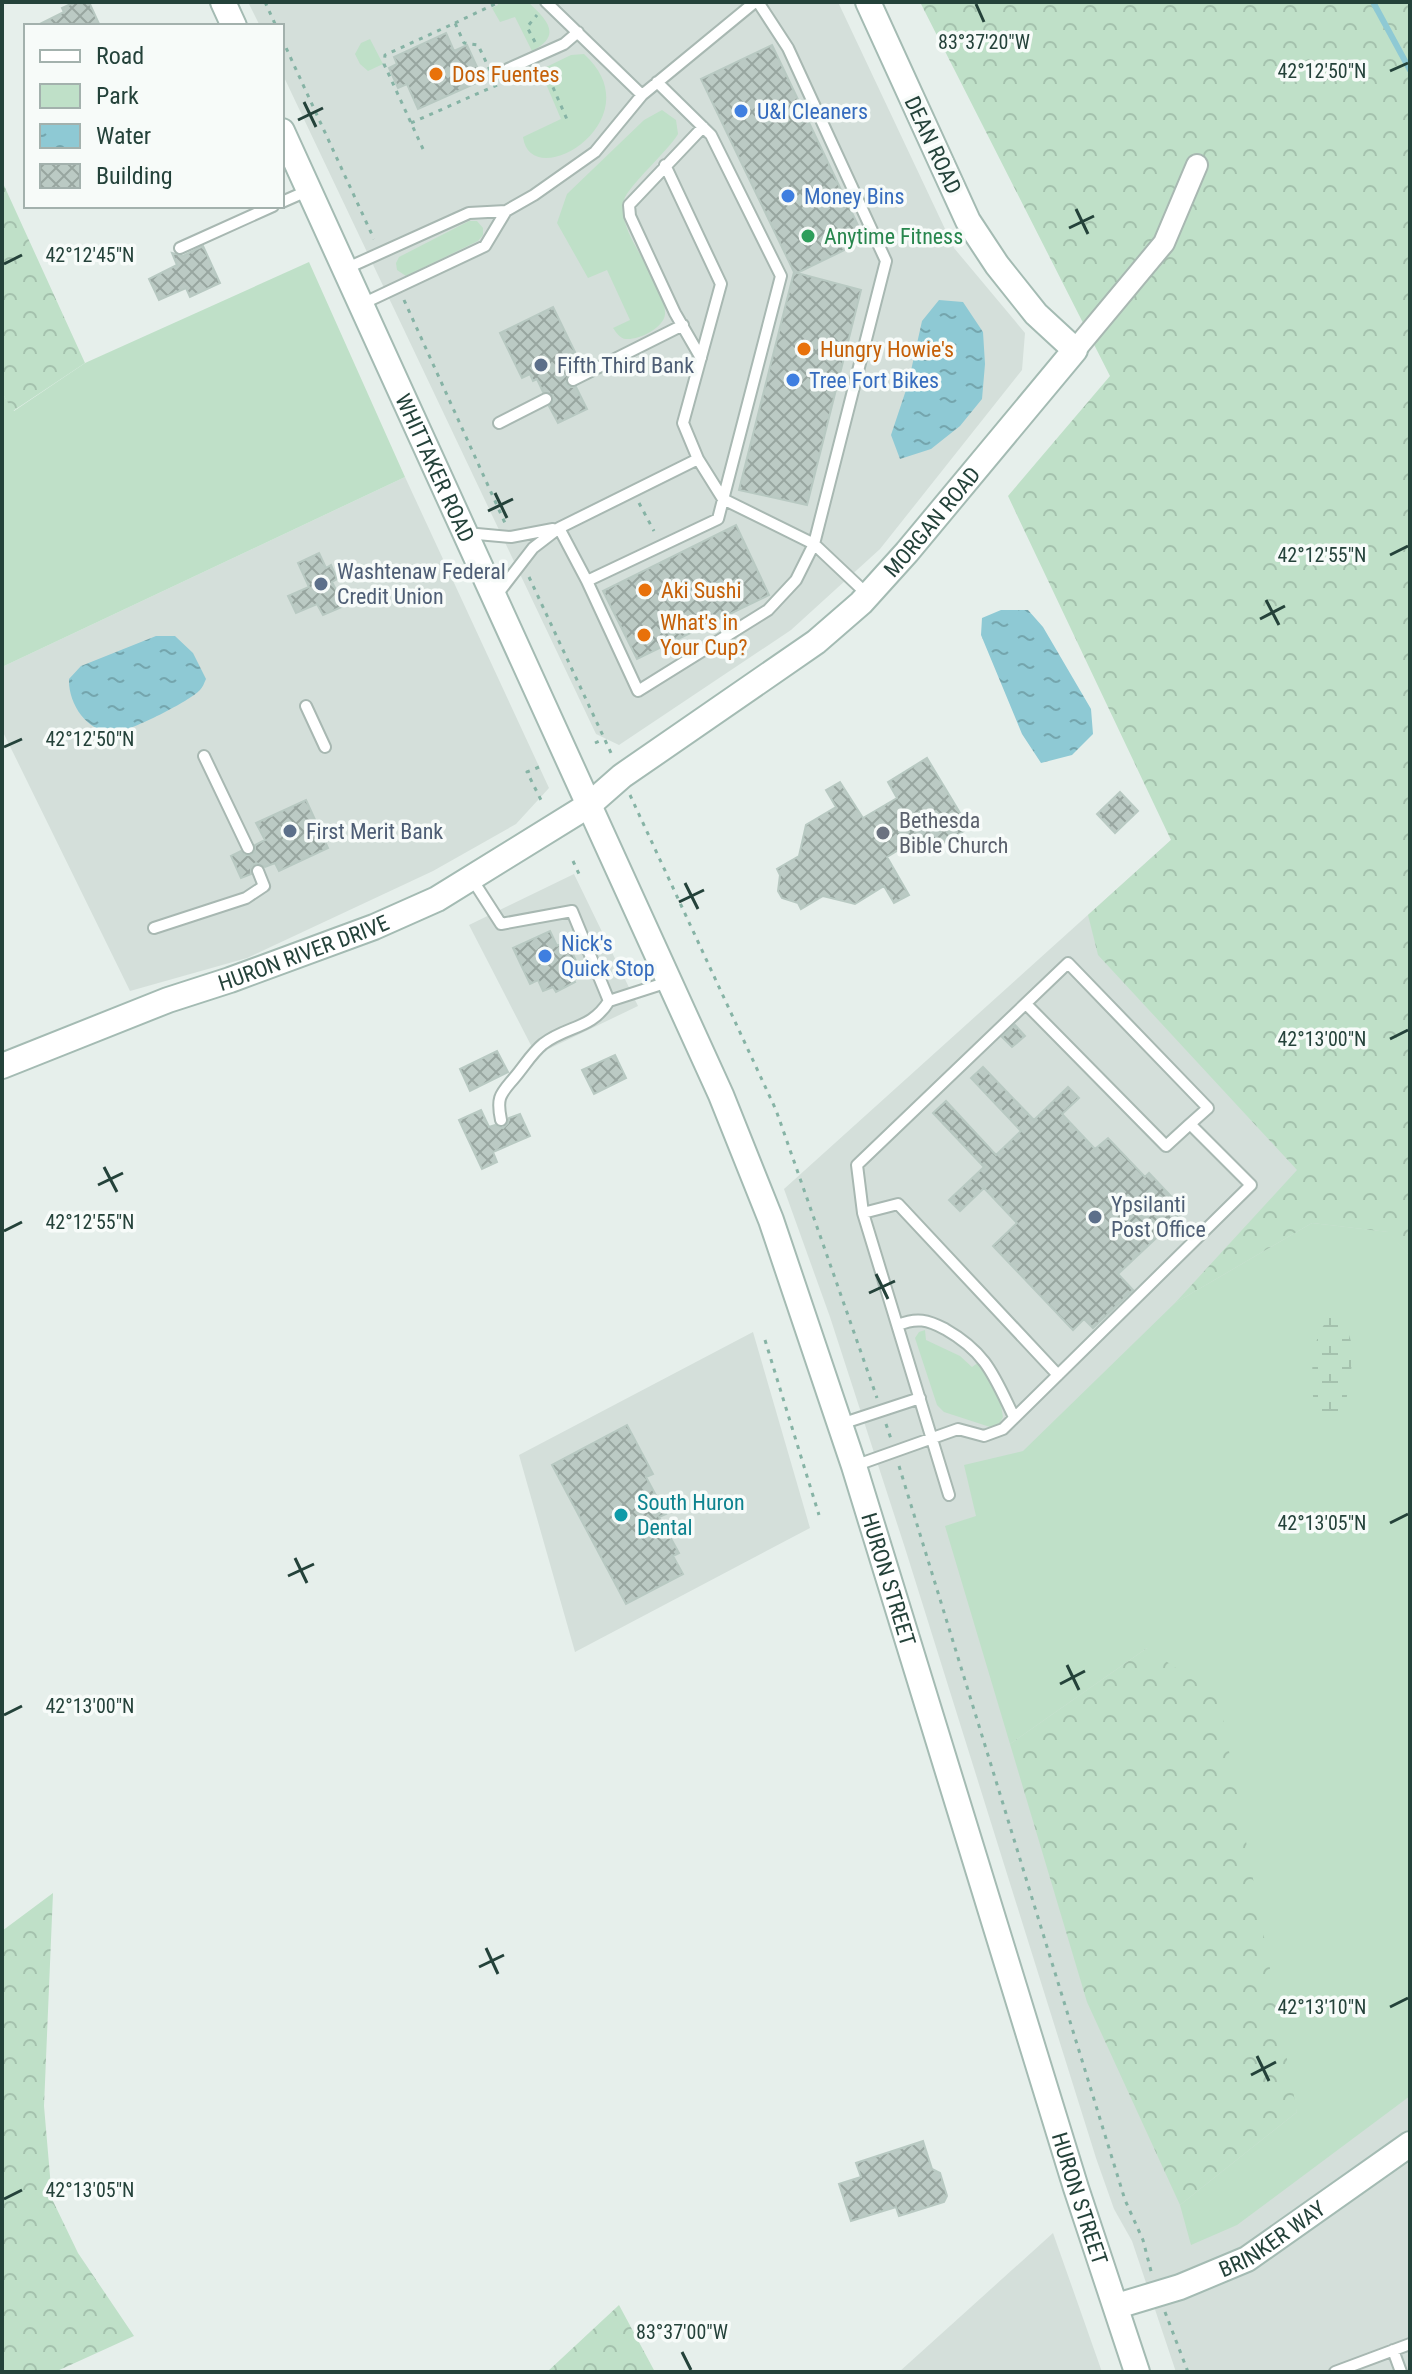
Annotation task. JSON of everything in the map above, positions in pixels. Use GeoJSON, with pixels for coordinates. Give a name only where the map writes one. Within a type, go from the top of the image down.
{"type":"FeatureCollection","features":[{"type":"Feature","properties":{"kind":"main road"},"geometry":{"type":"LineString","coordinates":[[223,2],[233,24]]}},
{"type":"Feature","properties":{"kind":"main road","name":"DEAN ROAD"},"geometry":{"type":"LineString","coordinates":[[868,2],[968,221],[997,265],[1036,314],[1075,350]]}},
{"type":"Feature","properties":{"kind":"main road","name":"WHITTAKER ROAD"},"geometry":{"type":"LineString","coordinates":[[284,135],[589,805]]}},
{"type":"Feature","properties":{"kind":"main road","name":"MORGAN ROAD"},"geometry":{"type":"LineString","coordinates":[[589,805],[622,776],[816,642],[868,595],[1075,350]]}},
{"type":"Feature","properties":{"kind":"main road","name":"HURON RIVER DRIVE"},"geometry":{"type":"LineString","coordinates":[[2,1066],[168,1000],[366,930],[437,899],[589,805]]}},
{"type":"Feature","properties":{"kind":"main road","name":"HURON STREET"},"geometry":{"type":"LineString","coordinates":[[589,805],[721,1095],[771,1220],[841,1424],[1076,2188],[1137,2372]]}},
{"type":"Feature","properties":{"kind":"main road","name":"BRINKER WAY"},"geometry":{"type":"LineString","coordinates":[[1117,2306],[1180,2287],[1247,2259],[1410,2144]]}},
{"type":"Feature","properties":{"kind":"street","name":"MORGAN ROAD"},"geometry":{"type":"LineString","coordinates":[[1075,350],[1164,243],[1197,165]]}},
{"type":"Feature","properties":{"kind":"lane"},"geometry":{"type":"LineString","coordinates":[[546,2],[642,95]]}},
{"type":"Feature","properties":{"kind":"lane"},"geometry":{"type":"LineString","coordinates":[[362,304],[485,246],[506,211],[595,152],[642,95],[756,2],[788,48],[886,261],[814,544],[796,580],[768,610],[638,691],[559,528]]}},
{"type":"Feature","properties":{"kind":"lane"},"geometry":{"type":"LineString","coordinates":[[508,69],[564,44],[578,32]]}},
{"type":"Feature","properties":{"kind":"lane"},"geometry":{"type":"LineString","coordinates":[[587,581],[718,519],[781,276],[711,135],[657,82]]}},
{"type":"Feature","properties":{"kind":"lane"},"geometry":{"type":"LineString","coordinates":[[701,358],[630,216],[629,205],[703,127]]}},
{"type":"Feature","properties":{"kind":"lane"},"geometry":{"type":"LineString","coordinates":[[665,165],[721,284],[683,423],[698,459],[723,499],[814,544],[868,595]]}},
{"type":"Feature","properties":{"kind":"lane"},"geometry":{"type":"LineString","coordinates":[[284,201],[309,190]]}},
{"type":"Feature","properties":{"kind":"lane"},"geometry":{"type":"LineString","coordinates":[[180,248],[269,208]]}},
{"type":"Feature","properties":{"kind":"lane"},"geometry":{"type":"LineString","coordinates":[[345,269],[469,213],[506,211]]}},
{"type":"Feature","properties":{"kind":"lane"},"geometry":{"type":"LineString","coordinates":[[573,380],[683,325]]}},
{"type":"Feature","properties":{"kind":"lane"},"geometry":{"type":"LineString","coordinates":[[499,423],[546,399]]}},
{"type":"Feature","properties":{"kind":"lane"},"geometry":{"type":"LineString","coordinates":[[494,597],[533,548],[559,528],[698,459]]}},
{"type":"Feature","properties":{"kind":"lane"},"geometry":{"type":"LineString","coordinates":[[465,533],[511,537],[559,528]]}},
{"type":"Feature","properties":{"kind":"lane"},"geometry":{"type":"LineString","coordinates":[[306,706],[325,747]]}},
{"type":"Feature","properties":{"kind":"lane"},"geometry":{"type":"LineString","coordinates":[[204,756],[248,848]]}},
{"type":"Feature","properties":{"kind":"lane"},"geometry":{"type":"LineString","coordinates":[[154,928],[246,898],[264,886],[258,871]]}},
{"type":"Feature","properties":{"kind":"lane"},"geometry":{"type":"LineString","coordinates":[[471,877],[501,924],[572,911],[609,1001]]}},
{"type":"Feature","properties":{"kind":"lane"},"geometry":{"type":"LineString","coordinates":[[949,1495],[863,1213],[857,1165],[1068,963],[1208,1108],[1166,1146],[1026,1004]]}},
{"type":"Feature","properties":{"kind":"lane"},"geometry":{"type":"LineString","coordinates":[[501,1120],[498,1106],[501,1091],[544,1043],[592,1022],[609,1001],[670,982]]}},
{"type":"Feature","properties":{"kind":"lane"},"geometry":{"type":"LineString","coordinates":[[854,1466],[958,1429],[984,1436],[1003,1429],[1251,1185],[1190,1124]]}},
{"type":"Feature","properties":{"kind":"lane"},"geometry":{"type":"LineString","coordinates":[[863,1213],[898,1204],[1058,1375]]}},
{"type":"Feature","properties":{"kind":"lane"},"geometry":{"type":"LineString","coordinates":[[898,1325],[907,1321],[929,1320],[968,1343],[984,1361],[1014,1417]]}},
{"type":"Feature","properties":{"kind":"lane"},"geometry":{"type":"LineString","coordinates":[[841,1424],[920,1398]]}},
{"type":"Feature","properties":{"kind":"lane"},"geometry":{"type":"LineString","coordinates":[[1335,2372],[1410,2344]]}},
{"type":"Feature","properties":{"kind":"lane"},"geometry":{"type":"LineString","coordinates":[[1393,2350],[1401,2372]]}},
{"type":"Feature","properties":{"kind":"path"},"geometry":{"type":"LineString","coordinates":[[265,2],[275,24]]}},
{"type":"Feature","properties":{"kind":"path"},"geometry":{"type":"LineString","coordinates":[[423,149],[384,64],[385,55],[495,4]]}},
{"type":"Feature","properties":{"kind":"path"},"geometry":{"type":"LineString","coordinates":[[537,46],[527,27],[539,14]]}},
{"type":"Feature","properties":{"kind":"path"},"geometry":{"type":"LineString","coordinates":[[411,123],[497,85],[478,45],[464,43],[455,23]]}},
{"type":"Feature","properties":{"kind":"path"},"geometry":{"type":"LineString","coordinates":[[284,43],[380,253]]}},
{"type":"Feature","properties":{"kind":"path"},"geometry":{"type":"LineString","coordinates":[[545,69],[569,124]]}},
{"type":"Feature","properties":{"kind":"path"},"geometry":{"type":"LineString","coordinates":[[398,288],[509,532]]}},
{"type":"Feature","properties":{"kind":"path"},"geometry":{"type":"LineString","coordinates":[[634,491],[662,546]]}},
{"type":"Feature","properties":{"kind":"path"},"geometry":{"type":"LineString","coordinates":[[525,569],[605,741],[595,743]]}},
{"type":"Feature","properties":{"kind":"path"},"geometry":{"type":"LineString","coordinates":[[539,767],[527,772],[542,802]]}},
{"type":"Feature","properties":{"kind":"path"},"geometry":{"type":"LineString","coordinates":[[631,796],[776,1110],[876,1395]]}},
{"type":"Feature","properties":{"kind":"path"},"geometry":{"type":"LineString","coordinates":[[573,861],[579,874]]}},
{"type":"Feature","properties":{"kind":"path"},"geometry":{"type":"LineString","coordinates":[[765,1340],[819,1515]]}},
{"type":"Feature","properties":{"kind":"path"},"geometry":{"type":"LineString","coordinates":[[889,1431],[891,1439]]}},
{"type":"Feature","properties":{"kind":"path"},"geometry":{"type":"LineString","coordinates":[[899,1466],[1125,2200],[1143,2240],[1148,2263]]}},
{"type":"Feature","properties":{"kind":"path"},"geometry":{"type":"LineString","coordinates":[[1174,2334],[1188,2372]]}},
{"type":"Feature","properties":{"kind":"shaded area"},"geometry":{"type":"Polygon","coordinates":[[[248,2],[838,2],[954,248],[1025,333],[1022,370],[880,549],[791,630],[619,745],[596,734],[284,77],[284,24],[259,24],[248,2]]]}},
{"type":"Feature","properties":{"kind":"shaded area"},"geometry":{"type":"Polygon","coordinates":[[[405,477],[549,788],[516,824],[433,871],[247,958],[130,991],[2,730],[2,667],[405,477]]]}},
{"type":"Feature","properties":{"kind":"shaded area"},"geometry":{"type":"Polygon","coordinates":[[[1410,633],[1410,2372],[1176,2372],[1132,2241],[1114,2209],[1096,2158],[905,1548],[830,1317],[784,1189],[1171,840],[1410,633]]]}},
{"type":"Feature","properties":{"kind":"shaded area"},"geometry":{"type":"Polygon","coordinates":[[[574,874],[638,1006],[536,1055],[469,925],[574,874]]]}},
{"type":"Feature","properties":{"kind":"shaded area"},"geometry":{"type":"Polygon","coordinates":[[[753,1332],[810,1528],[575,1652],[519,1455],[753,1332]]]}},
{"type":"Feature","properties":{"kind":"shaded area"},"geometry":{"type":"Polygon","coordinates":[[[1053,2233],[1102,2372],[899,2372],[1053,2233]]]}},
{"type":"Feature","properties":{"kind":"green space"},"geometry":{"type":"Polygon","coordinates":[[[497,2],[528,2],[549,27],[547,39],[542,45],[532,51],[515,17],[500,22],[492,8],[498,5],[497,2]]]}},
{"type":"Feature","properties":{"kind":"green space"},"geometry":{"type":"Polygon","coordinates":[[[920,2],[1410,2],[1410,1256],[1388,1232],[1312,1223],[1175,1303],[1297,1170],[1098,955],[1088,915],[1171,840],[1008,496],[1110,376],[920,2]]]}},
{"type":"Feature","properties":{"kind":"green space"},"geometry":{"type":"Polygon","coordinates":[[[370,39],[383,64],[368,71],[355,54],[361,43],[370,39]]]}},
{"type":"Feature","properties":{"kind":"green space"},"geometry":{"type":"Polygon","coordinates":[[[584,54],[602,79],[606,103],[598,124],[584,142],[565,154],[546,158],[531,153],[523,137],[561,119],[540,70],[571,55],[584,54]]]}},
{"type":"Feature","properties":{"kind":"green space"},"geometry":{"type":"Polygon","coordinates":[[[662,110],[676,120],[678,134],[627,194],[623,214],[633,242],[658,286],[665,314],[660,324],[650,332],[624,339],[613,328],[630,320],[607,270],[588,278],[557,223],[567,194],[644,120],[662,110]]]}},
{"type":"Feature","properties":{"kind":"green space"},"geometry":{"type":"Polygon","coordinates":[[[2,181],[85,363],[13,411],[2,393],[2,181]]]}},
{"type":"Feature","properties":{"kind":"green space"},"geometry":{"type":"Polygon","coordinates":[[[469,221],[477,221],[483,228],[483,235],[478,241],[406,276],[397,270],[399,257],[469,221]]]}},
{"type":"Feature","properties":{"kind":"green space"},"geometry":{"type":"Polygon","coordinates":[[[309,262],[405,477],[2,667],[2,393],[14,411],[85,363],[309,262]]]}},
{"type":"Feature","properties":{"kind":"green space"},"geometry":{"type":"Polygon","coordinates":[[[1312,1223],[1389,1232],[1410,1256],[1410,2096],[1237,2225],[1191,2245],[1180,2205],[1297,2112],[1147,1648],[1010,1744],[945,1526],[976,1516],[964,1465],[1023,1451],[1175,1303],[1312,1223]]]}},
{"type":"Feature","properties":{"kind":"green space"},"geometry":{"type":"Polygon","coordinates":[[[1329,1317],[1344,1319],[1354,1351],[1346,1402],[1333,1427],[1321,1428],[1313,1395],[1312,1368],[1320,1332],[1329,1317]]]}},
{"type":"Feature","properties":{"kind":"green space"},"geometry":{"type":"Polygon","coordinates":[[[925,1330],[926,1340],[960,1356],[972,1367],[979,1362],[1000,1400],[1003,1417],[999,1424],[990,1427],[944,1412],[937,1405],[915,1338],[925,1330]]]}},
{"type":"Feature","properties":{"kind":"green space"},"geometry":{"type":"Polygon","coordinates":[[[1147,1648],[1219,1698],[1297,2112],[1180,2205],[1087,2002],[1010,1744],[1147,1648]]]}},
{"type":"Feature","properties":{"kind":"green space"},"geometry":{"type":"Polygon","coordinates":[[[53,1893],[44,2106],[52,2199],[78,2253],[134,2336],[55,2372],[2,2372],[2,1931],[53,1893]]]}},
{"type":"Feature","properties":{"kind":"green space"},"geometry":{"type":"Polygon","coordinates":[[[619,2305],[655,2372],[547,2372],[619,2305]]]}},
{"type":"Feature","properties":{"kind":"water"},"geometry":{"type":"Polygon","coordinates":[[[939,300],[963,302],[983,332],[985,364],[982,399],[960,426],[931,449],[900,459],[891,435],[908,384],[922,321],[939,300]]]}},
{"type":"Feature","properties":{"kind":"water"},"geometry":{"type":"Polygon","coordinates":[[[1001,610],[1028,610],[1043,627],[1091,709],[1093,734],[1072,755],[1041,763],[1022,734],[981,635],[982,618],[1001,610]]]}},
{"type":"Feature","properties":{"kind":"water"},"geometry":{"type":"Polygon","coordinates":[[[156,636],[175,636],[193,653],[206,679],[201,689],[173,708],[124,730],[107,732],[89,723],[76,708],[69,679],[81,666],[156,636]]]}},
{"type":"Feature","properties":{"kind":"building"},"geometry":{"type":"Polygon","coordinates":[[[75,2],[89,2],[99,24],[40,24],[64,12],[62,8],[75,2]]]}},
{"type":"Feature","properties":{"kind":"building","name":"Dos Fuentes"},"geometry":{"type":"Polygon","coordinates":[[[446,33],[454,51],[467,45],[483,80],[418,109],[407,84],[398,88],[389,68],[397,64],[394,57],[446,33]]]}},
{"type":"Feature","properties":{"kind":"building"},"geometry":{"type":"Polygon","coordinates":[[[772,45],[865,240],[797,273],[861,290],[807,505],[739,490],[794,272],[701,79],[772,45]]]}},
{"type":"Feature","properties":{"kind":"building"},"geometry":{"type":"Polygon","coordinates":[[[203,246],[220,283],[190,297],[186,288],[159,300],[149,279],[177,265],[172,253],[183,256],[203,246]]]}},
{"type":"Feature","properties":{"kind":"building","name":"Fifth Third Bank"},"geometry":{"type":"Polygon","coordinates":[[[553,307],[575,352],[566,357],[569,373],[566,383],[569,387],[576,387],[587,409],[558,423],[549,406],[554,400],[553,395],[543,392],[537,379],[533,381],[530,374],[522,378],[500,333],[553,307]]]}},
{"type":"Feature","properties":{"kind":"building"},"geometry":{"type":"Polygon","coordinates":[[[736,525],[769,595],[637,659],[603,591],[736,525]]]}},
{"type":"Feature","properties":{"kind":"building","name":"Washtenaw Federal Credit Union"},"geometry":{"type":"Polygon","coordinates":[[[319,553],[326,568],[331,565],[337,579],[332,582],[344,606],[323,615],[317,604],[296,613],[288,596],[309,587],[298,563],[319,553]]]}},
{"type":"Feature","properties":{"kind":"building","name":"Bethesda Bible Church"},"geometry":{"type":"Polygon","coordinates":[[[927,758],[969,828],[929,852],[920,837],[887,857],[909,895],[894,903],[884,886],[855,904],[823,896],[801,909],[798,903],[782,898],[778,891],[780,875],[777,869],[799,856],[806,825],[836,807],[826,790],[840,782],[863,818],[897,798],[888,782],[927,758]]]}},
{"type":"Feature","properties":{"kind":"building"},"geometry":{"type":"Polygon","coordinates":[[[1120,792],[1138,811],[1115,833],[1097,814],[1120,792]]]}},
{"type":"Feature","properties":{"kind":"building","name":"First Merit Bank"},"geometry":{"type":"Polygon","coordinates":[[[306,800],[328,848],[279,871],[275,863],[265,867],[256,863],[251,867],[251,874],[241,878],[231,856],[241,851],[244,855],[251,855],[255,852],[255,845],[265,840],[256,823],[306,800]]]}},
{"type":"Feature","properties":{"kind":"building","name":"Nick's Quick Stop"},"geometry":{"type":"Polygon","coordinates":[[[550,931],[557,946],[567,941],[577,963],[568,967],[575,982],[556,992],[553,987],[543,991],[538,980],[530,984],[513,948],[550,931]]]}},
{"type":"Feature","properties":{"kind":"building"},"geometry":{"type":"Polygon","coordinates":[[[1015,1025],[1025,1036],[1012,1047],[1002,1037],[1015,1025]]]}},
{"type":"Feature","properties":{"kind":"building"},"geometry":{"type":"Polygon","coordinates":[[[497,1051],[508,1072],[470,1091],[460,1069],[497,1051]]]}},
{"type":"Feature","properties":{"kind":"building"},"geometry":{"type":"Polygon","coordinates":[[[615,1055],[626,1078],[594,1094],[582,1070],[615,1055]]]}},
{"type":"Feature","properties":{"kind":"building","name":"Ypsilanti Post Office"},"geometry":{"type":"Polygon","coordinates":[[[983,1067],[1034,1120],[1068,1087],[1079,1098],[1062,1114],[1095,1149],[1108,1138],[1145,1177],[1149,1173],[1185,1211],[1118,1274],[1133,1290],[1093,1328],[1084,1319],[1073,1330],[993,1246],[1017,1223],[984,1188],[960,1211],[949,1200],[984,1167],[933,1113],[946,1101],[996,1155],[1021,1131],[971,1078],[983,1067]]]}},
{"type":"Feature","properties":{"kind":"building"},"geometry":{"type":"Polygon","coordinates":[[[481,1110],[489,1127],[495,1125],[503,1128],[509,1118],[520,1114],[530,1136],[493,1152],[497,1162],[482,1169],[459,1120],[481,1110]]]}},
{"type":"Feature","properties":{"kind":"building","name":"South Huron Dental"},"geometry":{"type":"Polygon","coordinates":[[[627,1425],[653,1474],[646,1477],[666,1514],[659,1517],[679,1553],[673,1556],[683,1574],[626,1604],[552,1465],[627,1425]]]}},
{"type":"Feature","properties":{"kind":"building"},"geometry":{"type":"Polygon","coordinates":[[[923,2141],[932,2169],[940,2173],[947,2196],[944,2202],[899,2216],[896,2207],[851,2221],[839,2184],[861,2177],[856,2163],[923,2141]]]}},
{"type":"Feature","properties":{"kind":"waterway"},"geometry":{"type":"LineString","coordinates":[[1373,2],[1410,70]]}},
{"type":"Feature","properties":{"kind":"place","name":"Dos Fuentes"},"geometry":{"type":"Point","coordinates":[436,74]}},
{"type":"Feature","properties":{"kind":"place","name":"U&I Cleaners"},"geometry":{"type":"Point","coordinates":[741,111]}},
{"type":"Feature","properties":{"kind":"place","name":"Money Bins"},"geometry":{"type":"Point","coordinates":[788,196]}},
{"type":"Feature","properties":{"kind":"place","name":"Anytime Fitness"},"geometry":{"type":"Point","coordinates":[808,236]}},
{"type":"Feature","properties":{"kind":"place","name":"Hungry Howie's"},"geometry":{"type":"Point","coordinates":[804,349]}},
{"type":"Feature","properties":{"kind":"place","name":"Fifth Third Bank"},"geometry":{"type":"Point","coordinates":[541,365]}},
{"type":"Feature","properties":{"kind":"place","name":"Tree Fort Bikes"},"geometry":{"type":"Point","coordinates":[793,380]}},
{"type":"Feature","properties":{"kind":"place","name":"Washtenaw Federal Credit Union"},"geometry":{"type":"Point","coordinates":[321,584]}},
{"type":"Feature","properties":{"kind":"place","name":"Aki Sushi"},"geometry":{"type":"Point","coordinates":[645,590]}},
{"type":"Feature","properties":{"kind":"place","name":"What's in Your Cup?"},"geometry":{"type":"Point","coordinates":[644,635]}},
{"type":"Feature","properties":{"kind":"place","name":"First Merit Bank"},"geometry":{"type":"Point","coordinates":[290,831]}},
{"type":"Feature","properties":{"kind":"place","name":"Bethesda Bible Church"},"geometry":{"type":"Point","coordinates":[883,833]}},
{"type":"Feature","properties":{"kind":"place","name":"Nick's Quick Stop"},"geometry":{"type":"Point","coordinates":[545,956]}},
{"type":"Feature","properties":{"kind":"place","name":"Ypsilanti Post Office"},"geometry":{"type":"Point","coordinates":[1095,1217]}},
{"type":"Feature","properties":{"kind":"place","name":"South Huron Dental"},"geometry":{"type":"Point","coordinates":[621,1515]}}]}
